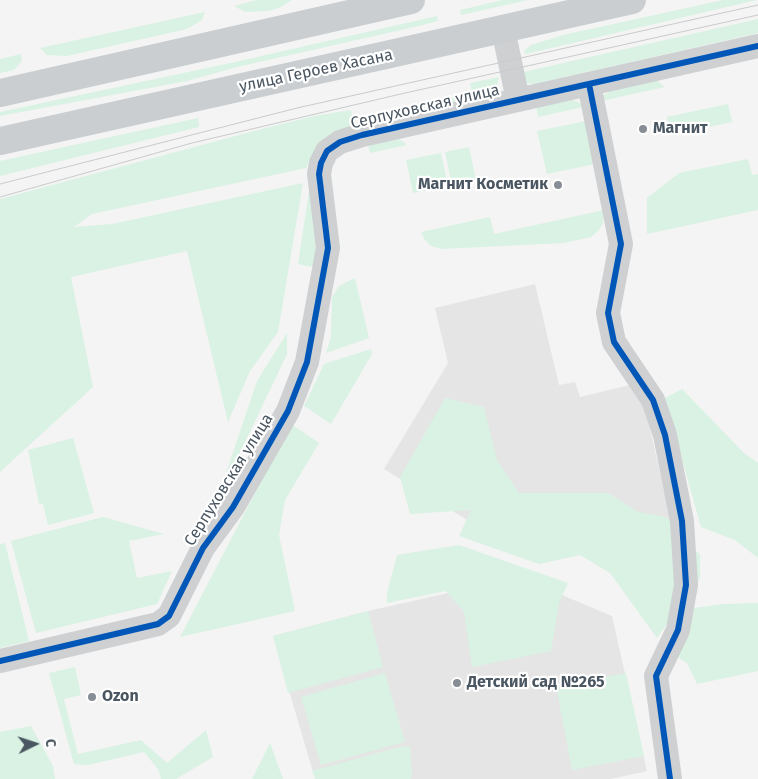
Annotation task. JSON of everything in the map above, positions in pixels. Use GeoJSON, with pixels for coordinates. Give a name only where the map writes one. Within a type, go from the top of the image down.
{"type":"FeatureCollection","features":[{"type":"Feature","properties":{"kind":"main road"},"geometry":{"type":"LineString","coordinates":[[0,93],[410,0]]}},
{"type":"Feature","properties":{"kind":"main road","name":"улица Героев Хасана"},"geometry":{"type":"LineString","coordinates":[[0,141],[632,0]]}},
{"type":"Feature","properties":{"kind":"street"},"geometry":{"type":"LineString","coordinates":[[503,29],[518,100]]}},
{"type":"Feature","properties":{"kind":"street","name":"Серпуховская улица"},"geometry":{"type":"LineString","coordinates":[[0,661],[158,624],[169,616],[203,548],[233,507],[288,411],[304,370],[314,334],[328,248],[319,174],[321,163],[327,151],[340,142],[362,135],[758,46]]}},
{"type":"Feature","properties":{"kind":"street"},"geometry":{"type":"LineString","coordinates":[[589,84],[621,244],[608,313],[614,342],[652,400],[665,435],[682,521],[686,585],[678,630],[656,676],[670,779]]}},
{"type":"Feature","properties":{"kind":"shaded area"},"geometry":{"type":"Polygon","coordinates":[[[535,284],[559,385],[575,382],[580,397],[634,384],[642,393],[674,535],[529,558],[384,469],[448,363],[435,308],[535,284]]]}},
{"type":"Feature","properties":{"kind":"shaded area","name":"Детский сад №265"},"geometry":{"type":"Polygon","coordinates":[[[519,577],[612,616],[647,771],[611,779],[315,779],[273,636],[368,611],[519,577]]]}},
{"type":"Feature","properties":{"kind":"green space"},"geometry":{"type":"Polygon","coordinates":[[[257,0],[292,0],[279,8],[268,11],[245,12],[234,6],[257,0]]]}},
{"type":"Feature","properties":{"kind":"green space"},"geometry":{"type":"Polygon","coordinates":[[[503,0],[528,0],[461,15],[460,10],[503,0]]]}},
{"type":"Feature","properties":{"kind":"green space"},"geometry":{"type":"Polygon","coordinates":[[[723,0],[757,0],[526,54],[524,51],[531,45],[563,35],[723,0]]]}},
{"type":"Feature","properties":{"kind":"green space"},"geometry":{"type":"Polygon","coordinates":[[[205,12],[202,20],[187,29],[67,56],[47,55],[40,48],[205,12]]]}},
{"type":"Feature","properties":{"kind":"green space"},"geometry":{"type":"Polygon","coordinates":[[[437,16],[438,21],[423,25],[237,67],[187,81],[0,116],[0,112],[235,62],[437,16]]]}},
{"type":"Feature","properties":{"kind":"green space"},"geometry":{"type":"Polygon","coordinates":[[[758,19],[758,33],[534,84],[525,83],[519,73],[758,19]]]}},
{"type":"Feature","properties":{"kind":"green space"},"geometry":{"type":"Polygon","coordinates":[[[21,54],[22,61],[14,70],[0,73],[0,59],[21,54]]]}},
{"type":"Feature","properties":{"kind":"green space"},"geometry":{"type":"Polygon","coordinates":[[[499,77],[495,93],[474,103],[470,83],[499,77]]]}},
{"type":"Feature","properties":{"kind":"green space"},"geometry":{"type":"Polygon","coordinates":[[[656,80],[665,87],[601,101],[603,96],[611,90],[656,80]]]}},
{"type":"Feature","properties":{"kind":"green space"},"geometry":{"type":"Polygon","coordinates":[[[458,96],[460,106],[415,115],[413,106],[458,96]]]}},
{"type":"Feature","properties":{"kind":"green space"},"geometry":{"type":"Polygon","coordinates":[[[572,100],[580,103],[583,107],[538,117],[536,106],[572,100]]]}},
{"type":"Feature","properties":{"kind":"green space"},"geometry":{"type":"Polygon","coordinates":[[[728,104],[732,122],[671,135],[667,117],[728,104]]]}},
{"type":"Feature","properties":{"kind":"green space"},"geometry":{"type":"Polygon","coordinates":[[[351,110],[353,122],[351,126],[313,153],[306,168],[92,214],[74,227],[112,224],[303,183],[278,332],[250,371],[228,422],[187,251],[71,277],[93,387],[0,472],[0,199],[254,131],[314,116],[351,110]]]}},
{"type":"Feature","properties":{"kind":"green space"},"geometry":{"type":"Polygon","coordinates":[[[397,111],[398,119],[363,127],[362,119],[397,111]]]}},
{"type":"Feature","properties":{"kind":"green space"},"geometry":{"type":"Polygon","coordinates":[[[198,118],[199,127],[0,176],[0,161],[198,118]]]}},
{"type":"Feature","properties":{"kind":"green space"},"geometry":{"type":"Polygon","coordinates":[[[586,121],[595,164],[547,174],[537,131],[586,121]]]}},
{"type":"Feature","properties":{"kind":"green space"},"geometry":{"type":"Polygon","coordinates":[[[398,138],[407,145],[370,153],[368,145],[398,138]]]}},
{"type":"Feature","properties":{"kind":"green space"},"geometry":{"type":"Polygon","coordinates":[[[469,147],[476,180],[452,185],[445,152],[469,147]]]}},
{"type":"Feature","properties":{"kind":"green space"},"geometry":{"type":"Polygon","coordinates":[[[441,153],[448,186],[413,193],[406,160],[441,153]]]}},
{"type":"Feature","properties":{"kind":"green space"},"geometry":{"type":"Polygon","coordinates":[[[748,159],[752,175],[758,174],[758,210],[647,234],[647,198],[679,173],[748,159]]]}},
{"type":"Feature","properties":{"kind":"green space"},"geometry":{"type":"Polygon","coordinates":[[[310,185],[313,192],[317,268],[298,264],[310,185]]]}},
{"type":"Feature","properties":{"kind":"green space"},"geometry":{"type":"Polygon","coordinates":[[[604,210],[603,224],[591,237],[564,243],[442,249],[431,246],[421,232],[490,217],[494,234],[604,210]]]}},
{"type":"Feature","properties":{"kind":"green space"},"geometry":{"type":"Polygon","coordinates":[[[355,278],[369,338],[326,353],[331,337],[332,297],[339,286],[355,278]]]}},
{"type":"Feature","properties":{"kind":"green space"},"geometry":{"type":"Polygon","coordinates":[[[287,333],[287,354],[229,476],[223,482],[257,381],[287,333]]]}},
{"type":"Feature","properties":{"kind":"green space"},"geometry":{"type":"Polygon","coordinates":[[[371,349],[372,354],[331,424],[304,406],[324,364],[371,349]]]}},
{"type":"Feature","properties":{"kind":"green space"},"geometry":{"type":"Polygon","coordinates":[[[682,389],[744,453],[758,463],[758,558],[735,540],[701,527],[665,398],[682,389]]]}},
{"type":"Feature","properties":{"kind":"green space"},"geometry":{"type":"Polygon","coordinates":[[[445,398],[484,407],[497,460],[519,493],[608,493],[638,512],[666,517],[700,555],[700,578],[657,638],[610,573],[580,555],[539,564],[459,536],[471,510],[410,514],[400,477],[445,398]]]}},
{"type":"Feature","properties":{"kind":"green space"},"geometry":{"type":"Polygon","coordinates":[[[291,424],[319,443],[285,500],[279,535],[295,611],[180,637],[291,424]]]}},
{"type":"Feature","properties":{"kind":"green space"},"geometry":{"type":"Polygon","coordinates":[[[73,438],[94,513],[48,525],[43,504],[39,504],[28,450],[73,438]]]}},
{"type":"Feature","properties":{"kind":"green space"},"geometry":{"type":"Polygon","coordinates":[[[103,517],[164,534],[129,541],[137,578],[172,571],[157,604],[36,633],[11,541],[103,517]]]}},
{"type":"Feature","properties":{"kind":"green space"},"geometry":{"type":"Polygon","coordinates":[[[5,543],[29,641],[0,648],[0,544],[5,543]]]}},
{"type":"Feature","properties":{"kind":"green space"},"geometry":{"type":"Polygon","coordinates":[[[459,545],[568,583],[559,603],[551,651],[472,667],[464,612],[446,591],[387,603],[387,593],[397,555],[459,545]]]}},
{"type":"Feature","properties":{"kind":"green space"},"geometry":{"type":"Polygon","coordinates":[[[758,603],[758,671],[697,684],[687,663],[676,656],[686,609],[724,604],[758,603]]]}},
{"type":"Feature","properties":{"kind":"green space"},"geometry":{"type":"Polygon","coordinates":[[[368,611],[383,667],[288,693],[273,636],[368,611]]]}},
{"type":"Feature","properties":{"kind":"green space"},"geometry":{"type":"Polygon","coordinates":[[[75,667],[81,695],[64,699],[78,754],[141,740],[167,763],[206,730],[213,757],[176,779],[161,779],[158,769],[144,752],[88,765],[74,764],[49,673],[75,667]]]}},
{"type":"Feature","properties":{"kind":"green space"},"geometry":{"type":"Polygon","coordinates":[[[385,673],[405,742],[321,765],[301,697],[385,673]]]}},
{"type":"Feature","properties":{"kind":"green space"},"geometry":{"type":"Polygon","coordinates":[[[626,673],[644,756],[572,770],[556,686],[626,673]]]}},
{"type":"Feature","properties":{"kind":"green space"},"geometry":{"type":"Polygon","coordinates":[[[31,726],[53,766],[55,779],[0,779],[0,732],[31,726]]]}},
{"type":"Feature","properties":{"kind":"green space"},"geometry":{"type":"Polygon","coordinates":[[[270,743],[283,779],[252,779],[270,743]]]}},
{"type":"Feature","properties":{"kind":"green space"},"geometry":{"type":"Polygon","coordinates":[[[410,746],[412,778],[410,779],[315,779],[312,771],[399,747],[410,746]]]}},
{"type":"Feature","properties":{"kind":"tram line"},"geometry":{"type":"LineString","coordinates":[[0,184],[297,108],[758,5]]}},
{"type":"Feature","properties":{"kind":"tram line"},"geometry":{"type":"LineString","coordinates":[[0,197],[192,143],[405,93],[758,15]]}},
{"type":"Feature","properties":{"kind":"cycle path"},"geometry":{"type":"LineString","coordinates":[[0,661],[158,624],[169,616],[203,548],[233,507],[288,411],[307,362],[328,248],[319,174],[321,163],[327,151],[340,142],[362,135],[758,46]]}},
{"type":"Feature","properties":{"kind":"cycle path"},"geometry":{"type":"LineString","coordinates":[[589,84],[621,244],[608,313],[614,342],[653,400],[665,435],[682,521],[686,585],[678,630],[656,676],[670,779]]}},
{"type":"Feature","properties":{"kind":"place","name":"Магнит"},"geometry":{"type":"Point","coordinates":[643,129]}},
{"type":"Feature","properties":{"kind":"place","name":"Магнит Косметик"},"geometry":{"type":"Point","coordinates":[558,185]}},
{"type":"Feature","properties":{"kind":"place","name":"Детский сад №265"},"geometry":{"type":"Point","coordinates":[457,683]}},
{"type":"Feature","properties":{"kind":"place","name":"Ozon"},"geometry":{"type":"Point","coordinates":[92,697]}}]}
